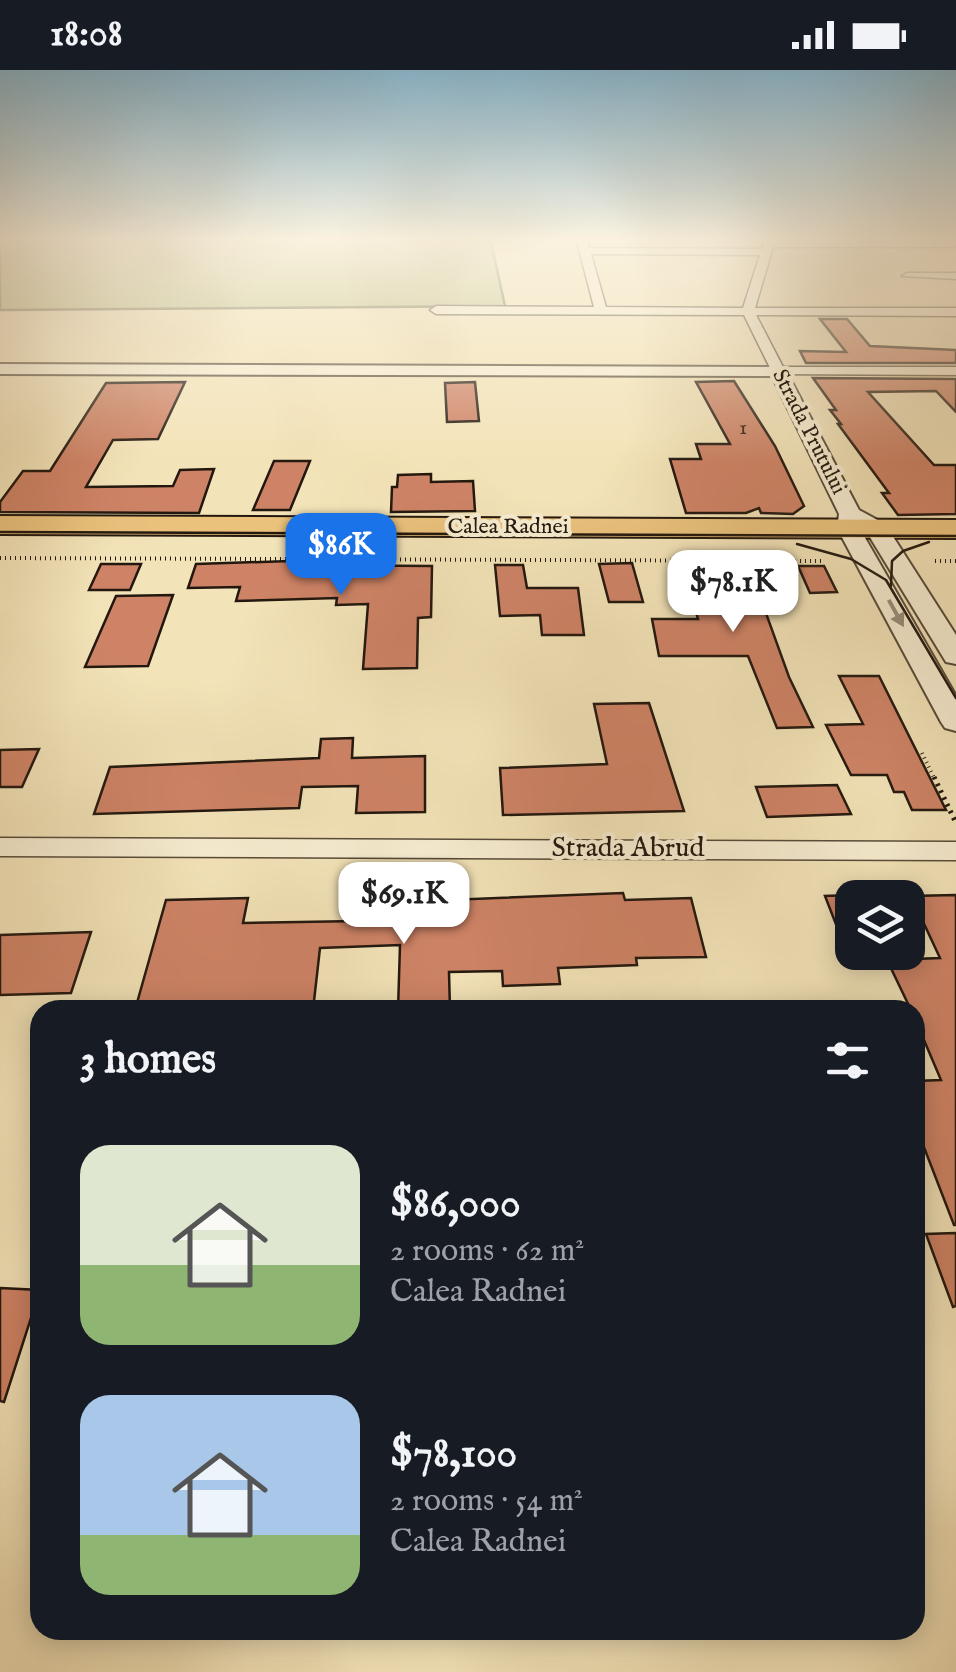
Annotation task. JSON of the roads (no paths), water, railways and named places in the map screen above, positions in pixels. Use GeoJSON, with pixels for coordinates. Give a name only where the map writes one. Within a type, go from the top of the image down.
{"type":"FeatureCollection","features":[{"type":"Feature","properties":{"kind":"main road","name":"Calea Radnei"},"geometry":{"type":"LineString","coordinates":[[0,525],[865,533],[946,554]]}},
{"type":"Feature","properties":{"kind":"main road","name":"Calea Radnei"},"geometry":{"type":"LineString","coordinates":[[0,544],[956,529]]}},
{"type":"Feature","properties":{"kind":"street","name":"Strada Prutului"},"geometry":{"type":"LineString","coordinates":[[748,313],[865,533]]}},
{"type":"Feature","properties":{"kind":"street"},"geometry":{"type":"LineString","coordinates":[[0,369],[956,371]]}},
{"type":"Feature","properties":{"kind":"street"},"geometry":{"type":"LineString","coordinates":[[865,533],[956,656]]}},
{"type":"Feature","properties":{"kind":"street"},"geometry":{"type":"LineString","coordinates":[[865,533],[956,722]]}},
{"type":"Feature","properties":{"kind":"street","name":"Strada Abrud"},"geometry":{"type":"LineString","coordinates":[[0,847],[956,851]]}},
{"type":"Feature","properties":{"kind":"tram line"},"geometry":{"type":"LineString","coordinates":[[0,532],[956,536]]}},
{"type":"Feature","properties":{"kind":"tram line"},"geometry":{"type":"LineString","coordinates":[[891,586],[892,561],[903,551],[929,542]]}},
{"type":"Feature","properties":{"kind":"tram line"},"geometry":{"type":"LineString","coordinates":[[797,544],[851,559],[886,580],[956,698]]}}]}
